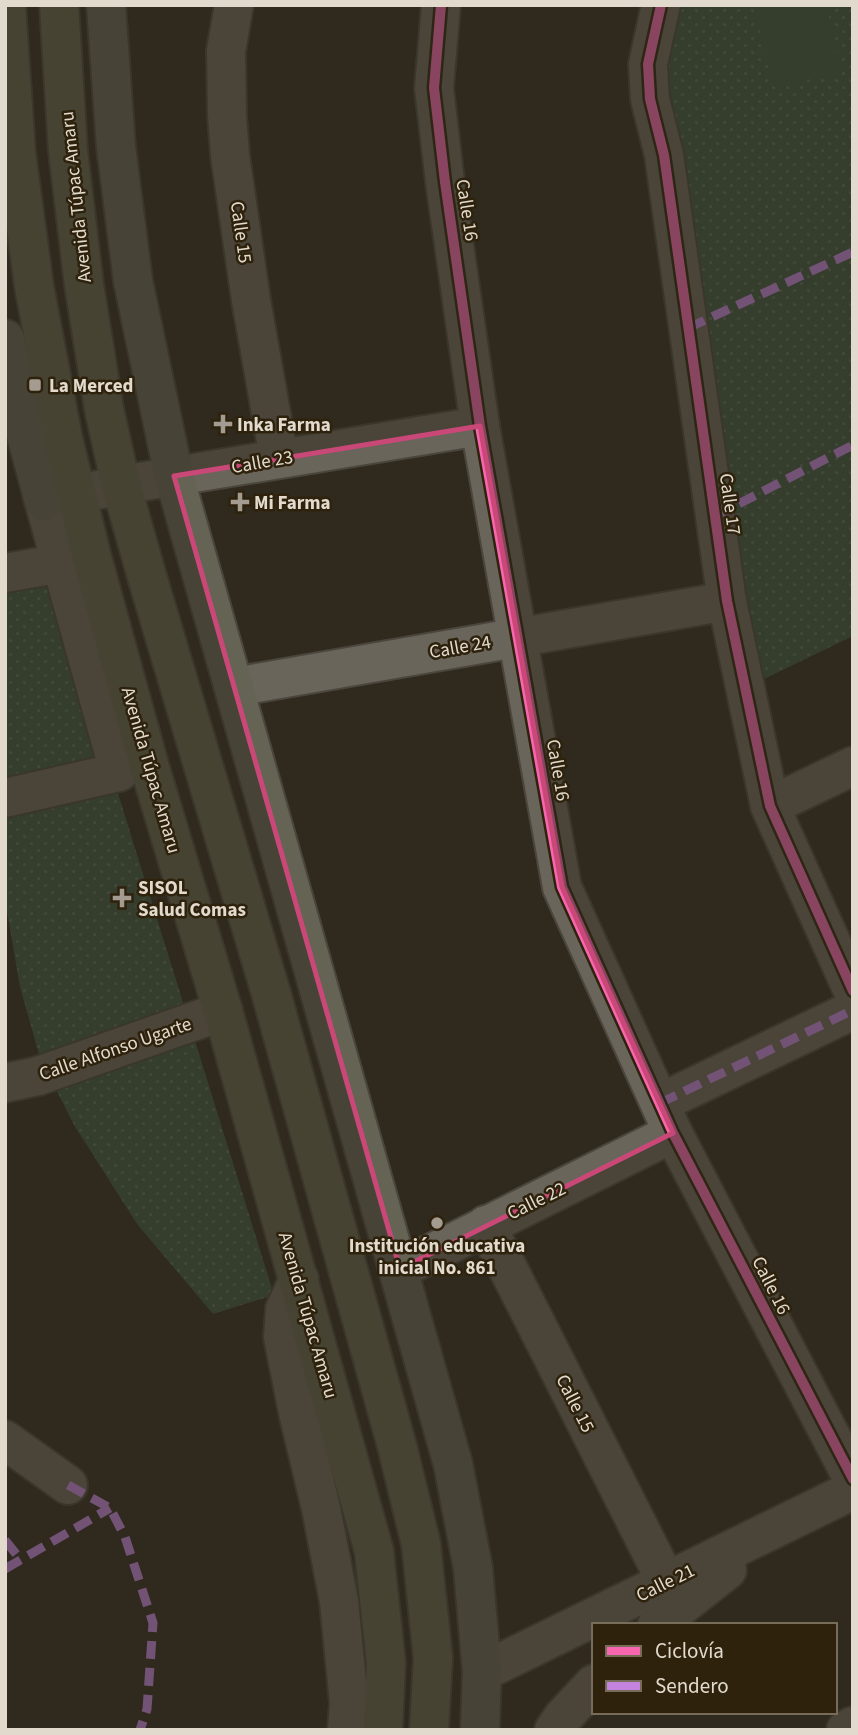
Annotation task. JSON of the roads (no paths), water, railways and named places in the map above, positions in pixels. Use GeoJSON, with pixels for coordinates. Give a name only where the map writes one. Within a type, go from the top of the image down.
{"type":"FeatureCollection","features":[{"type":"Feature","properties":{"kind":"highway","name":"Avenida Túpac Amaru"},"geometry":{"type":"LineString","coordinates":[[6,5],[18,167],[34,286],[32,443],[60,498],[77,560],[149,765],[223,1011],[374,1551],[386,1663],[383,1730]]}},
{"type":"Feature","properties":{"kind":"highway","name":"Avenida Túpac Amaru"},"geometry":{"type":"LineString","coordinates":[[59,5],[68,151],[84,285],[104,409],[121,485],[271,993],[403,1470],[421,1544],[433,1657],[429,1730]]}},
{"type":"Feature","properties":{"kind":"main road"},"geometry":{"type":"LineString","coordinates":[[106,5],[117,147],[133,281],[174,476],[453,1464],[473,1568],[482,1672],[481,1730]]}},
{"type":"Feature","properties":{"kind":"main road"},"geometry":{"type":"LineString","coordinates":[[5,339],[32,443]]}},
{"type":"Feature","properties":{"kind":"street","name":"Calle 15"},"geometry":{"type":"LineString","coordinates":[[234,5],[226,51],[230,155],[251,300],[279,458]]}},
{"type":"Feature","properties":{"kind":"street","name":"Calle 16"},"geometry":{"type":"LineString","coordinates":[[441,5],[434,88],[445,182],[480,426],[562,887],[667,1118],[853,1479]]}},
{"type":"Feature","properties":{"kind":"street","name":"Calle 17"},"geometry":{"type":"LineString","coordinates":[[661,5],[648,64],[650,99],[664,155],[727,601],[771,806],[853,990]]}},
{"type":"Feature","properties":{"kind":"street","name":"Calle 23"},"geometry":{"type":"LineString","coordinates":[[60,498],[121,485],[480,426]]}},
{"type":"Feature","properties":{"kind":"street"},"geometry":{"type":"LineString","coordinates":[[5,573],[77,560],[119,772],[5,798]]}},
{"type":"Feature","properties":{"kind":"street","name":"Calle 24"},"geometry":{"type":"LineString","coordinates":[[234,687],[727,601]]}},
{"type":"Feature","properties":{"kind":"street"},"geometry":{"type":"LineString","coordinates":[[771,806],[853,766]]}},
{"type":"Feature","properties":{"kind":"street"},"geometry":{"type":"LineString","coordinates":[[667,1118],[853,1010]]}},
{"type":"Feature","properties":{"kind":"street","name":"Calle Alfonso Ugarte"},"geometry":{"type":"LineString","coordinates":[[5,1083],[38,1076],[223,1011]]}},
{"type":"Feature","properties":{"kind":"street","name":"Calle 22"},"geometry":{"type":"LineString","coordinates":[[400,1269],[486,1225],[667,1118]]}},
{"type":"Feature","properties":{"kind":"street","name":"Calle 15"},"geometry":{"type":"LineString","coordinates":[[486,1225],[666,1581]]}},
{"type":"Feature","properties":{"kind":"street"},"geometry":{"type":"LineString","coordinates":[[299,1279],[285,1308],[283,1337],[321,1508],[338,1601],[349,1703],[347,1730]]}},
{"type":"Feature","properties":{"kind":"street"},"geometry":{"type":"LineString","coordinates":[[5,1440],[68,1485]]}},
{"type":"Feature","properties":{"kind":"street","name":"Calle 21"},"geometry":{"type":"LineString","coordinates":[[482,1672],[853,1490]]}},
{"type":"Feature","properties":{"kind":"street","name":"Calle 21"},"geometry":{"type":"LineString","coordinates":[[659,1623],[701,1589],[811,1511]]}},
{"type":"Feature","properties":{"kind":"street"},"geometry":{"type":"LineString","coordinates":[[554,1730],[592,1686]]}},
{"type":"Feature","properties":{"kind":"street"},"geometry":{"type":"LineString","coordinates":[[846,1730],[853,1726]]}},
{"type":"Feature","properties":{"kind":"place","name":"La Merced"},"geometry":{"type":"Point","coordinates":[35,385]}},
{"type":"Feature","properties":{"kind":"place","name":"Inka Farma"},"geometry":{"type":"Point","coordinates":[223,424]}},
{"type":"Feature","properties":{"kind":"place","name":"Mi Farma"},"geometry":{"type":"Point","coordinates":[240,502]}},
{"type":"Feature","properties":{"kind":"place","name":"SISOL Salud Comas"},"geometry":{"type":"Point","coordinates":[122,898]}},
{"type":"Feature","properties":{"kind":"place","name":"Institución educativa inicial No. 861"},"geometry":{"type":"Point","coordinates":[437,1223]}}]}
